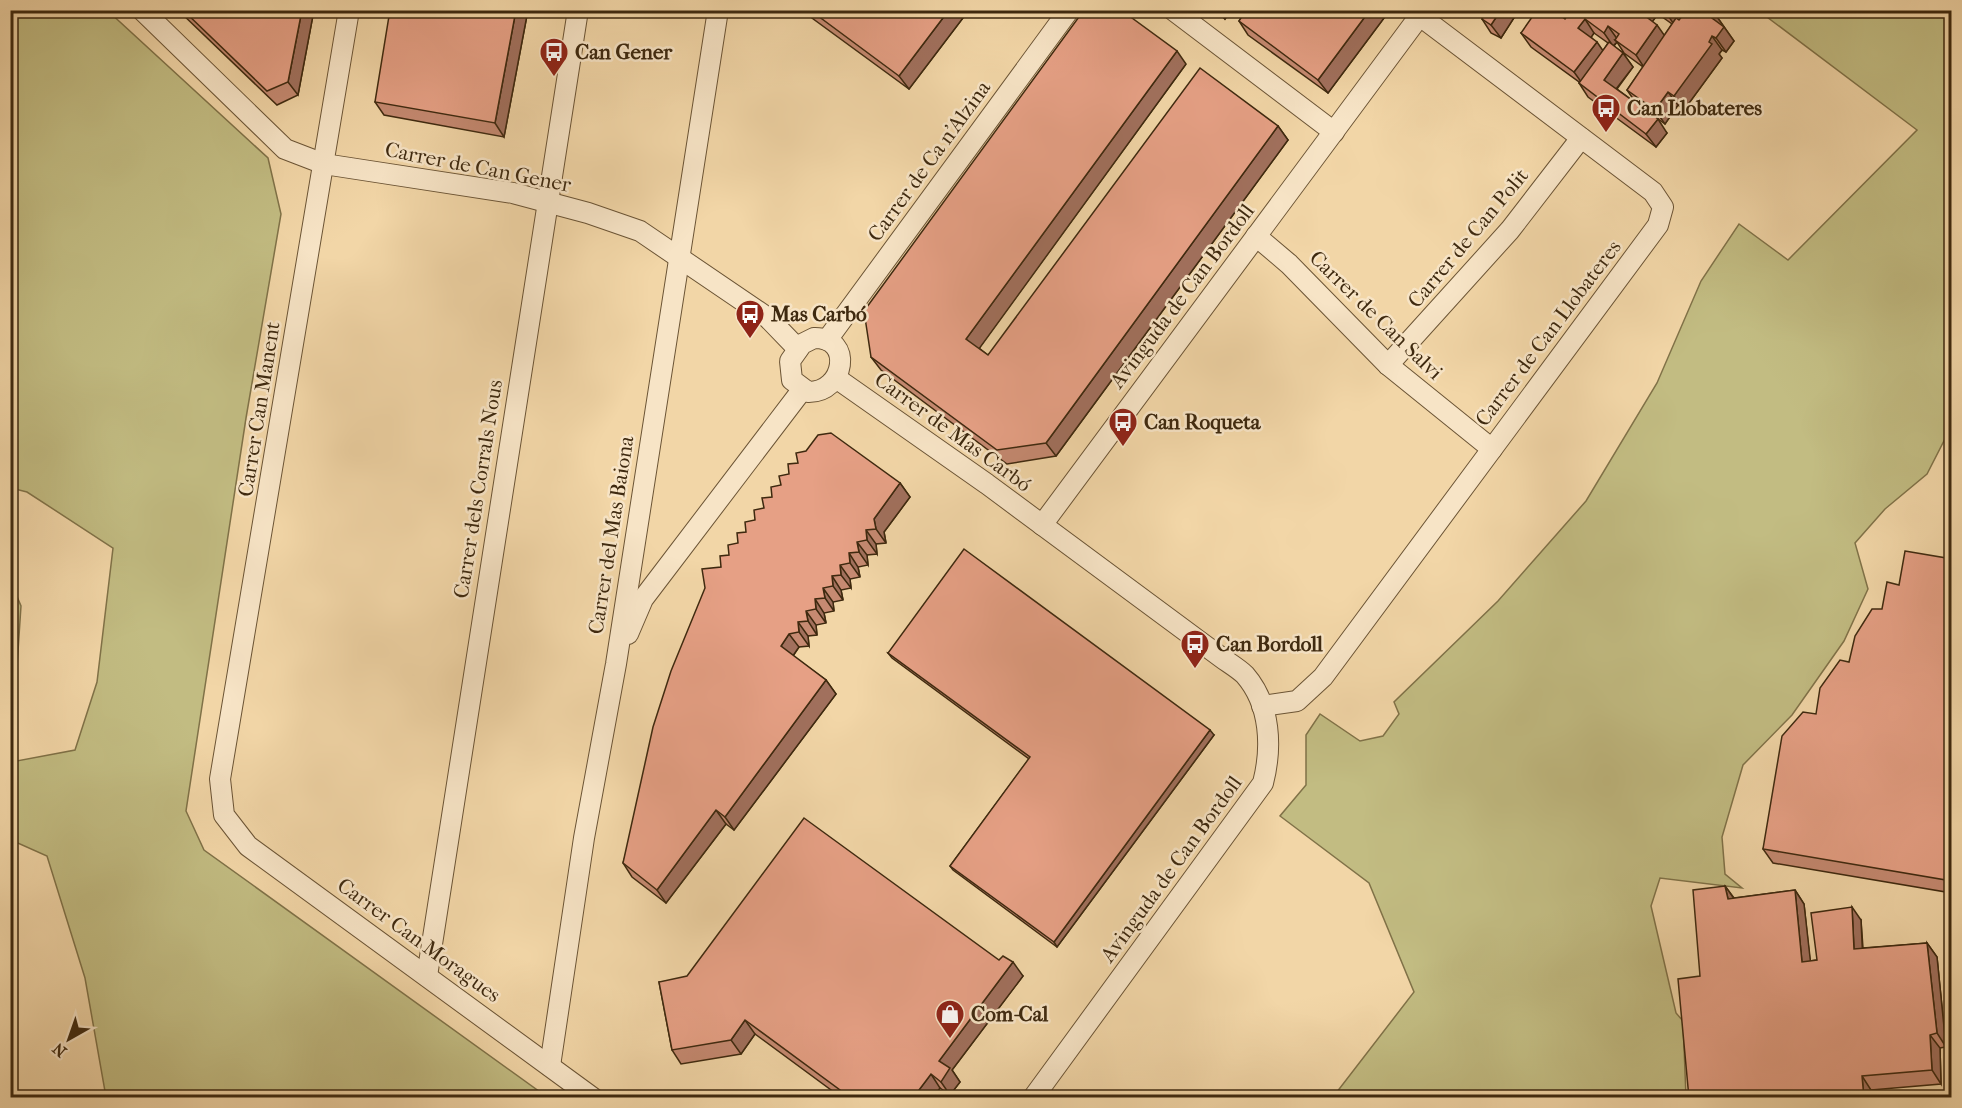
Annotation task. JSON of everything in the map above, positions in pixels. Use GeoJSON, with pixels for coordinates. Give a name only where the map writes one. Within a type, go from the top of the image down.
{"type":"FeatureCollection","features":[{"type":"Feature","properties":{"kind":"street","name":"Carrer de Can Gener"},"geometry":{"type":"LineString","coordinates":[[142,10],[285,149],[324,164],[513,194],[547,202],[640,231],[768,318],[798,349]]}},
{"type":"Feature","properties":{"kind":"street","name":"Carrer Can Manent"},"geometry":{"type":"LineString","coordinates":[[224,815],[220,779],[349,10]]}},
{"type":"Feature","properties":{"kind":"street","name":"Carrer dels Corrals Nous"},"geometry":{"type":"LineString","coordinates":[[427,976],[578,10]]}},
{"type":"Feature","properties":{"kind":"street","name":"Carrer del Mas Baiona"},"geometry":{"type":"LineString","coordinates":[[550,1066],[584,838],[616,664],[718,10]]}},
{"type":"Feature","properties":{"kind":"street","name":"Carrer de Ca n'Alzina"},"geometry":{"type":"LineString","coordinates":[[827,340],[1069,10]]}},
{"type":"Feature","properties":{"kind":"street"},"geometry":{"type":"LineString","coordinates":[[1173,10],[1334,132]]}},
{"type":"Feature","properties":{"kind":"street","name":"Avinguda de Can Bordoll"},"geometry":{"type":"LineString","coordinates":[[1034,1098],[1263,783],[1269,733],[1262,706],[1245,676],[1042,525],[1422,14]]}},
{"type":"Feature","properties":{"kind":"street","name":"Carrer de Can Llobateres"},"geometry":{"type":"LineString","coordinates":[[1262,706],[1298,701],[1323,677],[1658,225],[1663,207],[1653,192],[1422,14]]}},
{"type":"Feature","properties":{"kind":"street","name":"Carrer de Can Polit"},"geometry":{"type":"LineString","coordinates":[[1388,365],[1503,238],[1581,138]]}},
{"type":"Feature","properties":{"kind":"street","name":"Carrer de Can Salvi"},"geometry":{"type":"LineString","coordinates":[[1256,237],[1289,264],[1388,365],[1492,449]]}},
{"type":"Feature","properties":{"kind":"street"},"geometry":{"type":"LineString","coordinates":[[814,338],[827,340],[839,354],[836,378],[826,388],[815,392],[802,390],[792,380],[790,361],[798,349],[814,338]]}},
{"type":"Feature","properties":{"kind":"street","name":"Carrer de Mas Carbó"},"geometry":{"type":"LineString","coordinates":[[836,378],[1042,525]]}},
{"type":"Feature","properties":{"kind":"street"},"geometry":{"type":"LineString","coordinates":[[616,664],[643,599],[802,390]]}},
{"type":"Feature","properties":{"kind":"street","name":"Carrer Can Moragues"},"geometry":{"type":"LineString","coordinates":[[224,815],[248,846],[593,1098]]}},
{"type":"Feature","properties":{"kind":"shaded area"},"geometry":{"type":"Polygon","coordinates":[[[11,10],[108,11],[268,158],[281,214],[246,418],[186,811],[204,850],[547,1097],[106,1097],[85,978],[47,856],[11,840],[11,762],[75,750],[97,682],[113,548],[27,492],[11,488],[11,10]]]}},
{"type":"Feature","properties":{"kind":"shaded area"},"geometry":{"type":"Polygon","coordinates":[[[1759,11],[1951,11],[1951,427],[1927,474],[1885,509],[1855,543],[1868,589],[1844,641],[1792,715],[1743,765],[1722,837],[1725,874],[1742,888],[1660,878],[1651,906],[1676,1013],[1683,1021],[1686,1097],[1333,1097],[1414,992],[1369,883],[1280,816],[1306,785],[1306,735],[1320,714],[1360,741],[1383,736],[1399,714],[1394,702],[1498,601],[1586,501],[1657,383],[1701,281],[1739,224],[1788,260],[1917,130],[1759,11]]]}},
{"type":"Feature","properties":{"kind":"shaded area"},"geometry":{"type":"Polygon","coordinates":[[[10,580],[21,606],[15,696],[11,697],[10,580]]]}},
{"type":"Feature","properties":{"kind":"building"},"geometry":{"type":"Polygon","coordinates":[[[183,10],[302,10],[288,82],[267,91],[183,10]]]}},
{"type":"Feature","properties":{"kind":"building"},"geometry":{"type":"Polygon","coordinates":[[[390,10],[516,10],[495,123],[375,102],[390,10]]]}},
{"type":"Feature","properties":{"kind":"building"},"geometry":{"type":"Polygon","coordinates":[[[810,10],[949,10],[899,76],[810,10]]]}},
{"type":"Feature","properties":{"kind":"building"},"geometry":{"type":"Polygon","coordinates":[[[1084,10],[1121,10],[1177,51],[966,339],[988,355],[1200,68],[1278,126],[1046,443],[997,450],[871,357],[864,311],[1084,10]]]}},
{"type":"Feature","properties":{"kind":"building"},"geometry":{"type":"Polygon","coordinates":[[[1246,10],[1370,10],[1318,80],[1239,21],[1246,10]]]}},
{"type":"Feature","properties":{"kind":"building"},"geometry":{"type":"Polygon","coordinates":[[[1483,10],[1501,10],[1491,25],[1482,19],[1486,13],[1483,10]]]}},
{"type":"Feature","properties":{"kind":"building"},"geometry":{"type":"Polygon","coordinates":[[[1537,10],[1553,10],[1565,19],[1571,10],[1641,10],[1640,12],[1657,25],[1636,55],[1615,40],[1619,34],[1608,26],[1604,33],[1585,19],[1578,28],[1597,42],[1574,72],[1521,33],[1537,10]]]}},
{"type":"Feature","properties":{"kind":"building"},"geometry":{"type":"Polygon","coordinates":[[[1681,10],[1710,10],[1715,14],[1712,18],[1724,27],[1716,38],[1712,36],[1709,42],[1712,44],[1674,96],[1668,92],[1655,110],[1627,90],[1676,18],[1679,20],[1683,15],[1681,10]]]}},
{"type":"Feature","properties":{"kind":"building"},"geometry":{"type":"Polygon","coordinates":[[[1609,42],[1623,53],[1604,80],[1658,119],[1646,134],[1579,83],[1609,42]]]}},
{"type":"Feature","properties":{"kind":"building"},"geometry":{"type":"Polygon","coordinates":[[[831,433],[900,483],[874,519],[876,529],[866,530],[867,540],[857,542],[859,552],[849,553],[850,563],[840,565],[841,575],[832,576],[833,586],[823,588],[825,598],[815,599],[816,609],[806,611],[808,621],[798,622],[799,632],[789,634],[781,646],[826,680],[725,817],[716,810],[657,890],[623,863],[653,727],[671,671],[705,588],[702,569],[721,567],[720,556],[729,555],[728,545],[738,543],[737,533],[746,532],[745,522],[755,520],[754,510],[764,508],[762,498],[772,497],[771,487],[781,485],[779,476],[789,474],[788,464],[798,463],[796,453],[806,451],[818,435],[831,433]]]}},
{"type":"Feature","properties":{"kind":"building"},"geometry":{"type":"Polygon","coordinates":[[[964,549],[1210,730],[1054,942],[950,866],[1030,757],[888,653],[964,549]]]}},
{"type":"Feature","properties":{"kind":"building"},"geometry":{"type":"Polygon","coordinates":[[[1905,551],[1952,559],[1952,881],[1763,849],[1782,736],[1803,712],[1816,714],[1820,688],[1840,660],[1849,662],[1855,636],[1872,609],[1882,609],[1887,582],[1899,585],[1905,551]]]}},
{"type":"Feature","properties":{"kind":"building"},"geometry":{"type":"Polygon","coordinates":[[[804,818],[999,960],[1003,956],[1013,962],[939,1061],[950,1068],[941,1082],[931,1074],[913,1098],[851,1098],[745,1020],[731,1040],[672,1050],[659,982],[687,976],[804,818]]]}},
{"type":"Feature","properties":{"kind":"building"},"geometry":{"type":"Polygon","coordinates":[[[1725,886],[1728,899],[1795,890],[1802,962],[1817,960],[1811,913],[1852,907],[1854,949],[1927,943],[1937,1033],[1930,1035],[1932,1070],[1862,1076],[1864,1098],[1689,1098],[1678,979],[1700,976],[1693,890],[1725,886]]]}},
{"type":"Feature","properties":{"kind":"place","name":"Can Gener"},"geometry":{"type":"Point","coordinates":[554,78]}},
{"type":"Feature","properties":{"kind":"place","name":"Can Llobateres"},"geometry":{"type":"Point","coordinates":[1606,134]}},
{"type":"Feature","properties":{"kind":"place","name":"Mas Carbó"},"geometry":{"type":"Point","coordinates":[750,340]}},
{"type":"Feature","properties":{"kind":"place","name":"Can Roqueta"},"geometry":{"type":"Point","coordinates":[1123,448]}},
{"type":"Feature","properties":{"kind":"place","name":"Can Bordoll"},"geometry":{"type":"Point","coordinates":[1195,670]}},
{"type":"Feature","properties":{"kind":"place","name":"Com-Cal"},"geometry":{"type":"Point","coordinates":[950,1040]}}]}
